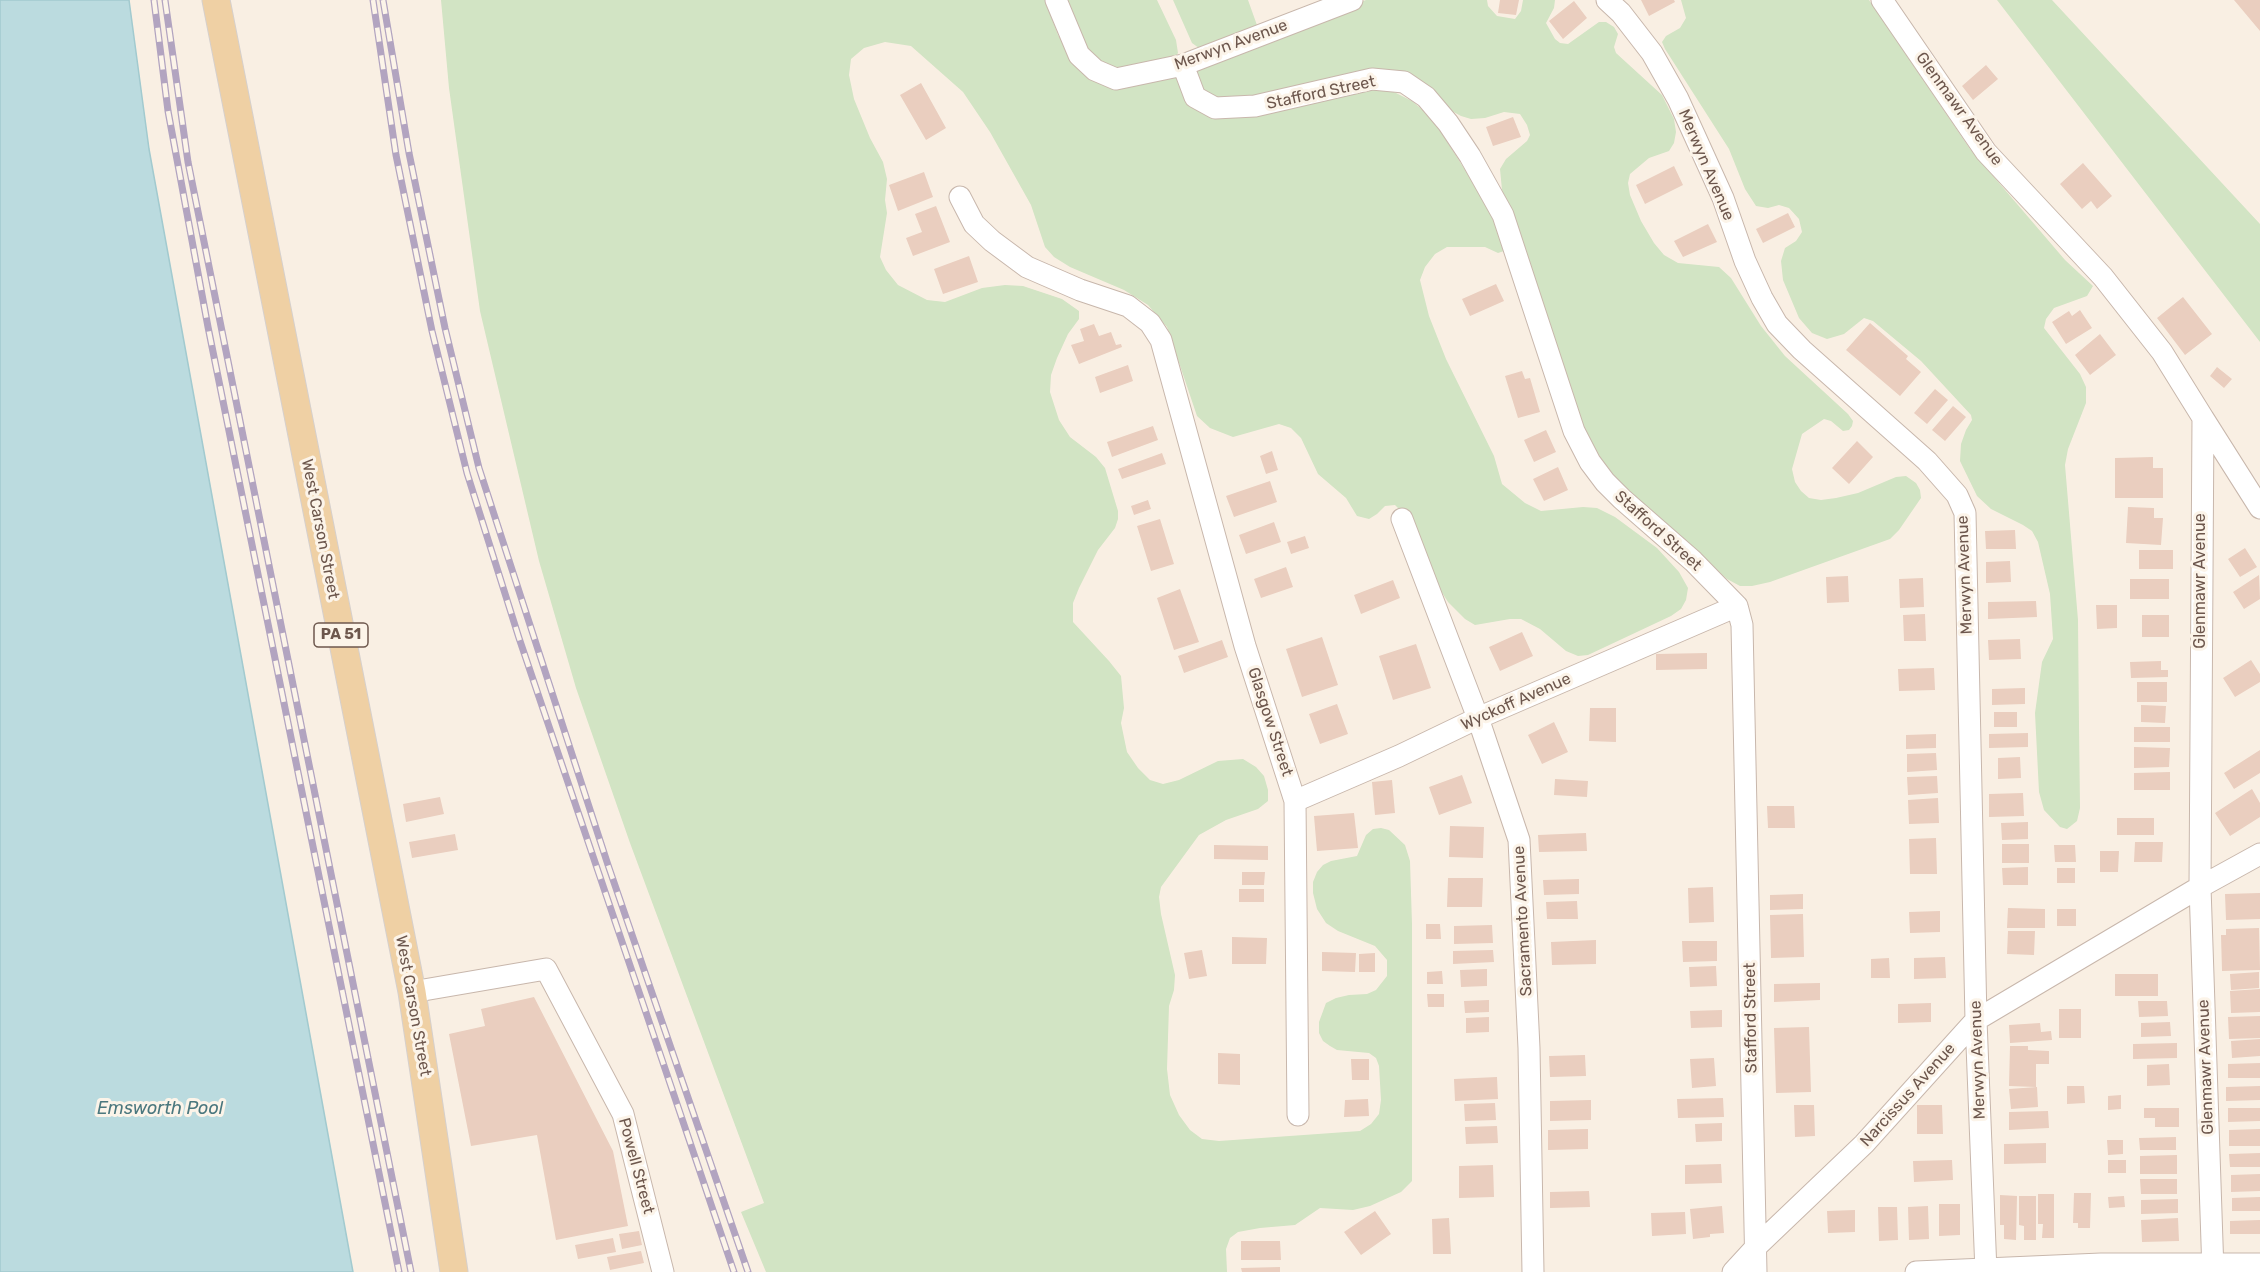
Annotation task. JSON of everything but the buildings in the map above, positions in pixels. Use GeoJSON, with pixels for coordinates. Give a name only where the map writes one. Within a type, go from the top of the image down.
{"type":"FeatureCollection","features":[{"type":"Feature","properties":{"kind":"main road","name":"West Carson Street"},"geometry":{"type":"LineString","coordinates":[[216,0],[412,992],[454,1272]]}},
{"type":"Feature","properties":{"kind":"street","name":"Merwyn Avenue"},"geometry":{"type":"LineString","coordinates":[[1056,0],[1079,55],[1095,70],[1116,79],[1183,65],[1352,0]]}},
{"type":"Feature","properties":{"kind":"street","name":"Merwyn Avenue"},"geometry":{"type":"LineString","coordinates":[[1607,0],[1621,13],[1652,53],[1678,99],[1723,198],[1745,261],[1777,324],[1802,350],[1927,461],[1957,495],[1965,513],[1976,1020],[1986,1271]]}},
{"type":"Feature","properties":{"kind":"street","name":"Glenmawr Avenue"},"geometry":{"type":"LineString","coordinates":[[1882,0],[1986,152],[2103,277],[2162,352],[2203,418],[2200,887],[2213,1269]]}},
{"type":"Feature","properties":{"kind":"street","name":"Stafford Street"},"geometry":{"type":"LineString","coordinates":[[1183,65],[1195,97],[1215,108],[1255,106],[1372,79],[1404,82],[1426,97],[1448,123],[1470,156],[1503,215],[1574,431],[1590,462],[1622,500],[1693,561],[1737,606],[1742,625],[1756,1272]]}},
{"type":"Feature","properties":{"kind":"street","name":"Glasgow Street"},"geometry":{"type":"LineString","coordinates":[[960,197],[974,224],[1027,267],[1080,290],[1128,306],[1150,323],[1161,340],[1245,646],[1295,801],[1298,1115]]}},
{"type":"Feature","properties":{"kind":"street"},"geometry":{"type":"LineString","coordinates":[[2203,418],[2260,507]]}},
{"type":"Feature","properties":{"kind":"street","name":"Sacramento Avenue"},"geometry":{"type":"LineString","coordinates":[[1402,519],[1478,718],[1519,840],[1529,1048],[1533,1272]]}},
{"type":"Feature","properties":{"kind":"street","name":"Wyckoff Avenue"},"geometry":{"type":"LineString","coordinates":[[1295,801],[1399,756],[1478,718],[1737,606]]}},
{"type":"Feature","properties":{"kind":"street","name":"Narcissus Avenue"},"geometry":{"type":"LineString","coordinates":[[1733,1272],[1756,1247],[1864,1144],[1976,1020],[2260,854]]}},
{"type":"Feature","properties":{"kind":"street","name":"Powell Street"},"geometry":{"type":"LineString","coordinates":[[412,992],[546,969],[623,1114],[663,1272]]}},
{"type":"Feature","properties":{"kind":"street"},"geometry":{"type":"LineString","coordinates":[[1916,1272],[1986,1271],[2101,1264],[2213,1269],[2260,1264]]}},
{"type":"Feature","properties":{"kind":"green space"},"geometry":{"type":"Polygon","coordinates":[[[441,0],[1045,0],[1058,35],[1074,64],[1090,77],[1180,73],[1190,100],[1372,88],[1392,91],[1412,101],[1432,118],[1481,195],[1508,244],[1507,250],[1498,253],[1485,247],[1447,247],[1435,254],[1425,267],[1420,280],[1429,316],[1446,359],[1494,456],[1502,484],[1525,503],[1541,511],[1597,508],[1615,517],[1657,548],[1679,572],[1688,588],[1686,600],[1681,609],[1671,616],[1588,655],[1578,656],[1566,651],[1540,629],[1521,619],[1475,625],[1465,619],[1448,602],[1429,572],[1403,513],[1395,505],[1385,506],[1369,519],[1357,516],[1346,498],[1318,474],[1301,438],[1291,428],[1279,424],[1233,437],[1210,428],[1197,416],[1167,327],[1148,305],[1124,290],[1070,267],[1054,257],[1045,247],[1031,205],[990,132],[963,92],[911,46],[885,42],[864,48],[851,59],[849,75],[854,99],[883,162],[887,179],[885,200],[887,213],[880,257],[886,270],[898,285],[927,300],[945,302],[982,288],[1005,285],[1023,286],[1062,299],[1079,311],[1079,319],[1068,334],[1057,358],[1051,375],[1050,392],[1059,420],[1070,437],[1096,457],[1105,468],[1118,511],[1118,519],[1115,528],[1098,550],[1079,588],[1073,603],[1073,622],[1121,676],[1124,708],[1121,723],[1127,752],[1150,780],[1163,784],[1179,780],[1218,761],[1243,759],[1256,767],[1264,776],[1268,801],[1258,809],[1226,820],[1199,835],[1161,887],[1159,897],[1161,914],[1175,975],[1174,990],[1169,1006],[1167,1069],[1170,1095],[1179,1115],[1190,1130],[1202,1139],[1219,1141],[1360,1131],[1371,1124],[1379,1114],[1381,1100],[1379,1066],[1376,1058],[1369,1053],[1337,1050],[1330,1046],[1323,1041],[1319,1033],[1319,1022],[1326,1003],[1336,998],[1367,994],[1376,990],[1387,976],[1387,960],[1375,946],[1338,931],[1326,923],[1317,909],[1313,882],[1323,865],[1331,861],[1357,856],[1366,835],[1373,829],[1389,830],[1405,845],[1410,861],[1412,1181],[1401,1192],[1370,1206],[1353,1210],[1320,1208],[1295,1225],[1238,1232],[1230,1238],[1226,1249],[1227,1272],[766,1272],[741,1212],[764,1203],[630,843],[576,688],[539,561],[480,311],[449,88],[441,0]]]}},
{"type":"Feature","properties":{"kind":"green space"},"geometry":{"type":"Polygon","coordinates":[[[1064,0],[1157,0],[1176,40],[1178,53],[1174,59],[1132,71],[1107,68],[1085,47],[1064,0]]]}},
{"type":"Feature","properties":{"kind":"green space"},"geometry":{"type":"Polygon","coordinates":[[[1173,0],[1248,0],[1258,28],[1203,51],[1192,43],[1173,0]]]}},
{"type":"Feature","properties":{"kind":"green space"},"geometry":{"type":"Polygon","coordinates":[[[1366,0],[1487,0],[1488,6],[1497,16],[1515,19],[1521,11],[1523,0],[1555,0],[1554,8],[1546,23],[1555,39],[1560,43],[1568,44],[1599,22],[1606,22],[1614,27],[1618,34],[1614,47],[1616,53],[1662,95],[1674,119],[1676,132],[1674,143],[1669,151],[1649,158],[1630,174],[1628,183],[1630,195],[1641,221],[1664,255],[1678,263],[1719,267],[1731,278],[1761,326],[1785,356],[1853,421],[1849,430],[1843,431],[1831,421],[1824,419],[1802,434],[1792,469],[1795,482],[1801,491],[1809,498],[1821,500],[1858,493],[1896,477],[1906,476],[1916,483],[1921,498],[1890,539],[1770,582],[1740,586],[1727,579],[1622,487],[1598,460],[1582,430],[1540,293],[1502,190],[1500,169],[1506,159],[1527,141],[1530,135],[1520,114],[1504,112],[1485,118],[1471,119],[1461,116],[1448,109],[1407,77],[1254,102],[1203,96],[1190,68],[1366,0]]]}},
{"type":"Feature","properties":{"kind":"green space"},"geometry":{"type":"Polygon","coordinates":[[[1681,0],[1869,0],[1970,149],[2065,260],[2093,286],[2087,296],[2054,308],[2046,319],[2044,328],[2080,374],[2086,387],[2086,403],[2068,449],[2065,465],[2078,620],[2080,808],[2077,821],[2067,829],[2060,827],[2044,810],[2039,792],[2035,713],[2042,662],[2053,639],[2050,594],[2038,542],[2032,531],[1991,509],[1977,496],[1960,461],[1961,444],[1972,420],[1971,415],[1921,361],[1873,321],[1864,318],[1844,334],[1827,339],[1812,333],[1799,318],[1783,280],[1781,261],[1785,248],[1796,241],[1802,232],[1799,219],[1789,208],[1779,205],[1768,208],[1756,206],[1745,189],[1729,149],[1665,49],[1662,42],[1666,36],[1680,28],[1686,18],[1681,0]]]}},
{"type":"Feature","properties":{"kind":"green space"},"geometry":{"type":"Polygon","coordinates":[[[1997,0],[2052,0],[2260,224],[2260,342],[1997,0]]]}},
{"type":"Feature","properties":{"kind":"water","name":"Emsworth Pool"},"geometry":{"type":"Polygon","coordinates":[[[0,0],[129,0],[149,149],[353,1272],[0,1272],[0,0]]]}},
{"type":"Feature","properties":{"kind":"railway"},"geometry":{"type":"LineString","coordinates":[[154,0],[168,111],[208,327],[399,1272]]}},
{"type":"Feature","properties":{"kind":"railway"},"geometry":{"type":"LineString","coordinates":[[165,0],[188,162],[411,1272]]}},
{"type":"Feature","properties":{"kind":"railway"},"geometry":{"type":"LineString","coordinates":[[373,0],[396,155],[432,331],[467,473],[519,638],[734,1272]]}},
{"type":"Feature","properties":{"kind":"railway"},"geometry":{"type":"LineString","coordinates":[[383,0],[409,153],[445,328],[479,468],[608,865],[748,1272]]}}]}
